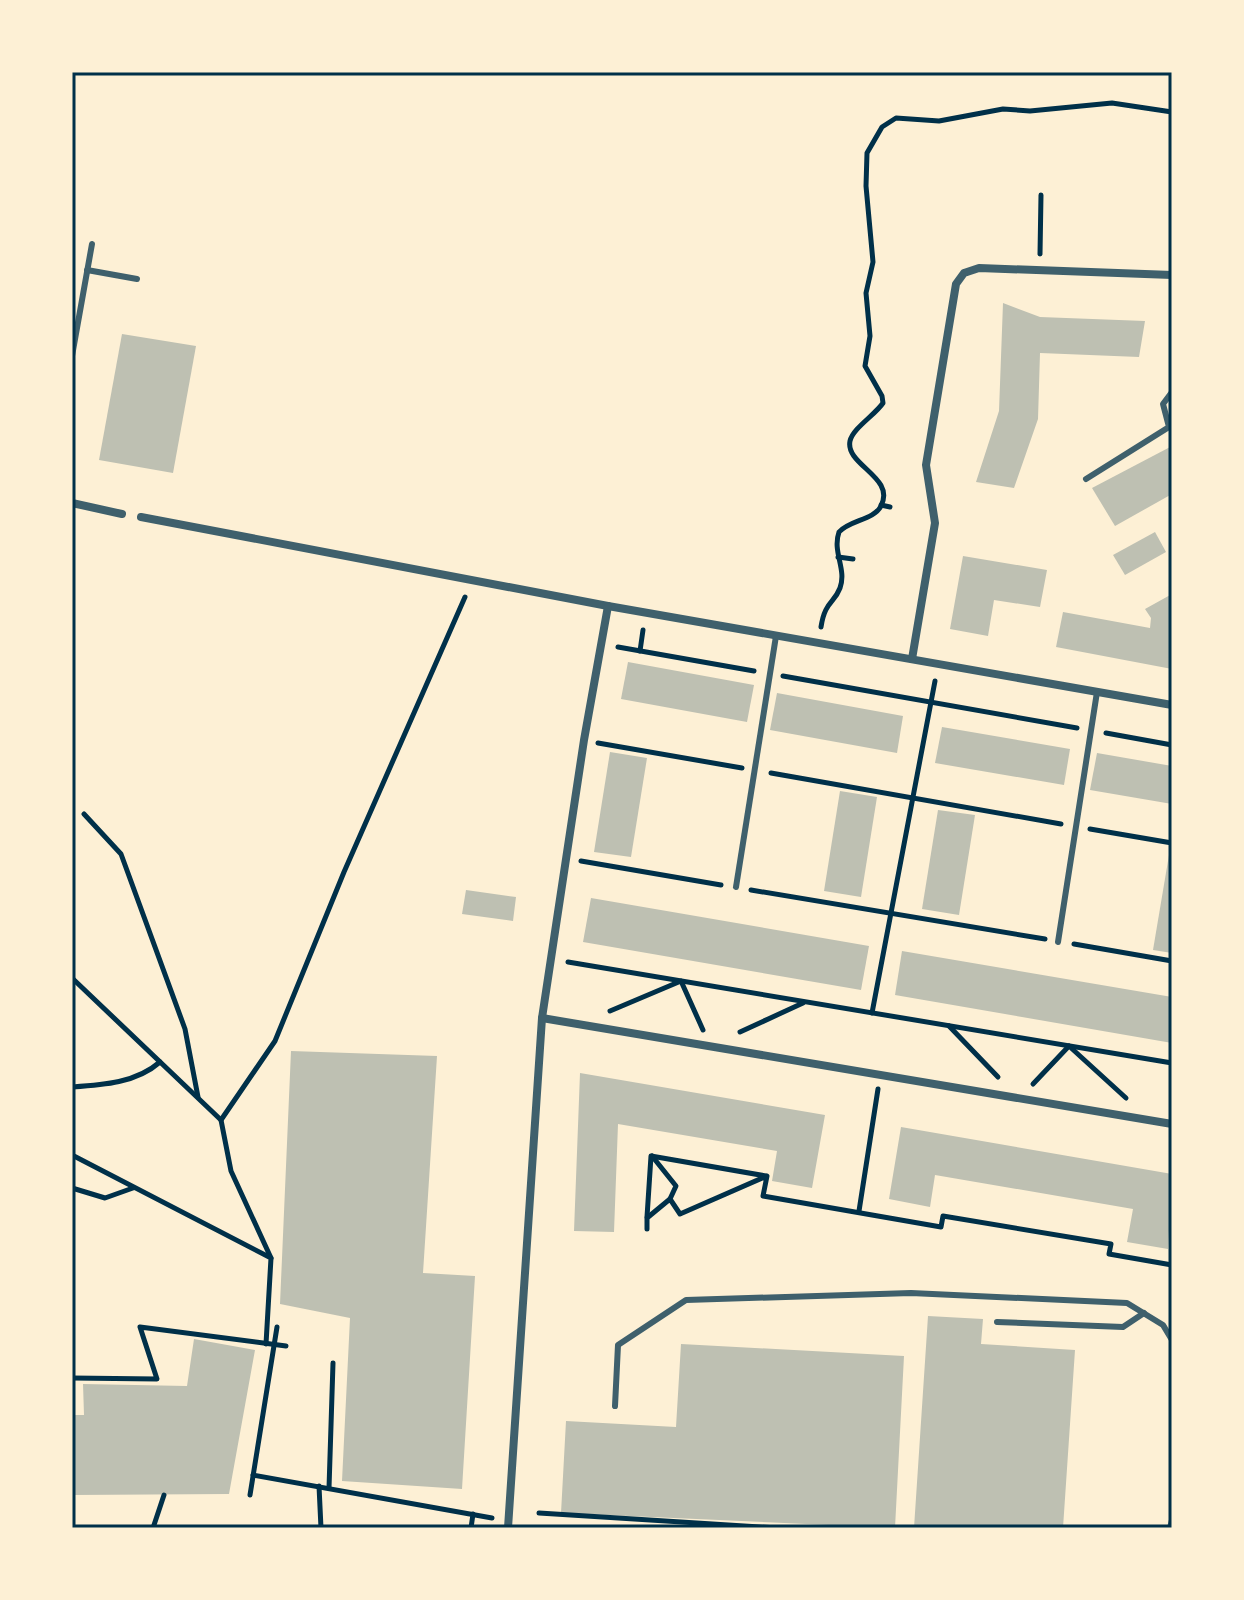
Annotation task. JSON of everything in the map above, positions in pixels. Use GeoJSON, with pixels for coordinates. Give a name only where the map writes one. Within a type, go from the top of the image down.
{"type":"FeatureCollection","features":[{"type":"Feature","properties":{"kind":"street"},"geometry":{"type":"LineString","coordinates":[[912,659],[935,523],[926,465],[956,284],[964,273],[979,268],[1172,275]]}},
{"type":"Feature","properties":{"kind":"street"},"geometry":{"type":"LineString","coordinates":[[72,503],[122,514]]}},
{"type":"Feature","properties":{"kind":"street"},"geometry":{"type":"LineString","coordinates":[[141,517],[608,606],[1172,705]]}},
{"type":"Feature","properties":{"kind":"street"},"geometry":{"type":"LineString","coordinates":[[508,1524],[542,1018],[584,740],[608,606]]}},
{"type":"Feature","properties":{"kind":"street"},"geometry":{"type":"LineString","coordinates":[[542,1018],[1172,1124]]}},
{"type":"Feature","properties":{"kind":"lane"},"geometry":{"type":"LineString","coordinates":[[72,356],[92,244]]}},
{"type":"Feature","properties":{"kind":"lane"},"geometry":{"type":"LineString","coordinates":[[87,270],[137,279]]}},
{"type":"Feature","properties":{"kind":"lane"},"geometry":{"type":"LineString","coordinates":[[1086,479],[1169,427],[1163,404],[1172,392]]}},
{"type":"Feature","properties":{"kind":"lane"},"geometry":{"type":"LineString","coordinates":[[736,887],[776,636]]}},
{"type":"Feature","properties":{"kind":"lane"},"geometry":{"type":"LineString","coordinates":[[1058,942],[1097,692]]}},
{"type":"Feature","properties":{"kind":"lane"},"geometry":{"type":"LineString","coordinates":[[615,1406],[618,1345],[686,1300],[911,1293],[1069,1298],[1127,1303],[1163,1325],[1172,1340]]}},
{"type":"Feature","properties":{"kind":"lane"},"geometry":{"type":"LineString","coordinates":[[997,1322],[1123,1327],[1144,1313]]}},
{"type":"Feature","properties":{"kind":"lane"},"geometry":{"type":"LineString","coordinates":[[1170,1528],[1172,1520]]}},
{"type":"Feature","properties":{"kind":"path"},"geometry":{"type":"LineString","coordinates":[[819,644],[823,613],[840,590],[842,573],[835,542],[842,525],[874,513],[881,505],[880,485],[869,469],[852,456],[850,447],[851,437],[883,403],[865,366],[870,336],[866,293],[873,262],[866,186],[867,153],[873,138],[896,118],[939,121],[995,110],[1030,111],[1112,103],[1172,112]]}},
{"type":"Feature","properties":{"kind":"path"},"geometry":{"type":"LineString","coordinates":[[1040,270],[1041,195]]}},
{"type":"Feature","properties":{"kind":"path"},"geometry":{"type":"LineString","coordinates":[[881,505],[890,507]]}},
{"type":"Feature","properties":{"kind":"path"},"geometry":{"type":"LineString","coordinates":[[838,557],[853,559]]}},
{"type":"Feature","properties":{"kind":"path"},"geometry":{"type":"LineString","coordinates":[[221,1120],[275,1041],[344,872],[472,581]]}},
{"type":"Feature","properties":{"kind":"path"},"geometry":{"type":"LineString","coordinates":[[819,599],[829,601]]}},
{"type":"Feature","properties":{"kind":"path"},"geometry":{"type":"LineString","coordinates":[[601,644],[1172,745]]}},
{"type":"Feature","properties":{"kind":"path"},"geometry":{"type":"LineString","coordinates":[[872,1013],[938,664]]}},
{"type":"Feature","properties":{"kind":"path"},"geometry":{"type":"LineString","coordinates":[[584,740],[1172,843]]}},
{"type":"Feature","properties":{"kind":"path"},"geometry":{"type":"LineString","coordinates":[[84,814],[121,854],[185,1029],[198,1098]]}},
{"type":"Feature","properties":{"kind":"path"},"geometry":{"type":"LineString","coordinates":[[566,859],[1172,961]]}},
{"type":"Feature","properties":{"kind":"path"},"geometry":{"type":"LineString","coordinates":[[72,925],[72,959]]}},
{"type":"Feature","properties":{"kind":"path"},"geometry":{"type":"LineString","coordinates":[[551,959],[1172,1063]]}},
{"type":"Feature","properties":{"kind":"path"},"geometry":{"type":"LineString","coordinates":[[72,978],[221,1120],[231,1171],[271,1258],[266,1344]]}},
{"type":"Feature","properties":{"kind":"path"},"geometry":{"type":"LineString","coordinates":[[580,1024],[681,981]]}},
{"type":"Feature","properties":{"kind":"path"},"geometry":{"type":"LineString","coordinates":[[681,981],[710,1046],[806,1002]]}},
{"type":"Feature","properties":{"kind":"path"},"geometry":{"type":"LineString","coordinates":[[949,1026],[1019,1098],[1069,1046]]}},
{"type":"Feature","properties":{"kind":"path"},"geometry":{"type":"LineString","coordinates":[[1069,1046],[1152,1121]]}},
{"type":"Feature","properties":{"kind":"path"},"geometry":{"type":"LineString","coordinates":[[72,1087],[128,1080],[146,1073],[160,1062]]}},
{"type":"Feature","properties":{"kind":"path"},"geometry":{"type":"LineString","coordinates":[[859,1211],[880,1076]]}},
{"type":"Feature","properties":{"kind":"path"},"geometry":{"type":"LineString","coordinates":[[72,1155],[271,1258]]}},
{"type":"Feature","properties":{"kind":"path"},"geometry":{"type":"LineString","coordinates":[[651,1156],[767,1176]]}},
{"type":"Feature","properties":{"kind":"path"},"geometry":{"type":"LineString","coordinates":[[647,1218],[670,1199],[676,1186],[651,1156]]}},
{"type":"Feature","properties":{"kind":"path"},"geometry":{"type":"LineString","coordinates":[[647,1229],[651,1156]]}},
{"type":"Feature","properties":{"kind":"path"},"geometry":{"type":"LineString","coordinates":[[767,1176],[763,1196],[941,1227],[943,1216],[1111,1244],[1109,1254],[1172,1265]]}},
{"type":"Feature","properties":{"kind":"path"},"geometry":{"type":"LineString","coordinates":[[670,1199],[680,1214],[767,1176]]}},
{"type":"Feature","properties":{"kind":"path"},"geometry":{"type":"LineString","coordinates":[[72,1188],[105,1198],[133,1188]]}},
{"type":"Feature","properties":{"kind":"path"},"geometry":{"type":"LineString","coordinates":[[72,1378],[157,1379],[140,1327],[286,1346]]}},
{"type":"Feature","properties":{"kind":"path"},"geometry":{"type":"LineString","coordinates":[[250,1495],[277,1327]]}},
{"type":"Feature","properties":{"kind":"path"},"geometry":{"type":"LineString","coordinates":[[329,1488],[333,1363]]}},
{"type":"Feature","properties":{"kind":"path"},"geometry":{"type":"LineString","coordinates":[[253,1475],[473,1514],[508,1524]]}},
{"type":"Feature","properties":{"kind":"path"},"geometry":{"type":"LineString","coordinates":[[319,1486],[321,1528]]}},
{"type":"Feature","properties":{"kind":"path"},"geometry":{"type":"LineString","coordinates":[[153,1528],[164,1495]]}},
{"type":"Feature","properties":{"kind":"path"},"geometry":{"type":"LineString","coordinates":[[539,1513],[777,1528]]}},
{"type":"Feature","properties":{"kind":"path"},"geometry":{"type":"LineString","coordinates":[[471,1528],[473,1514]]}},
{"type":"Feature","properties":{"kind":"path"},"geometry":{"type":"LineString","coordinates":[[641,1520],[641,1528]]}},
{"type":"Feature","properties":{"kind":"building"},"geometry":{"type":"Polygon","coordinates":[[[1003,303],[1040,317],[1145,321],[1139,357],[1040,353],[1038,419],[1014,488],[976,482],[999,411],[1003,303]]]}},
{"type":"Feature","properties":{"kind":"building"},"geometry":{"type":"Polygon","coordinates":[[[122,334],[196,346],[173,473],[99,460],[122,334]]]}},
{"type":"Feature","properties":{"kind":"building"},"geometry":{"type":"Polygon","coordinates":[[[1172,446],[1172,494],[1115,526],[1092,488],[1172,446]]]}},
{"type":"Feature","properties":{"kind":"building"},"geometry":{"type":"Polygon","coordinates":[[[1155,532],[1166,552],[1125,575],[1113,555],[1155,532]]]}},
{"type":"Feature","properties":{"kind":"building"},"geometry":{"type":"Polygon","coordinates":[[[963,556],[1047,570],[1040,607],[994,600],[988,636],[950,629],[963,556]]]}},
{"type":"Feature","properties":{"kind":"building"},"geometry":{"type":"Polygon","coordinates":[[[1172,594],[1172,669],[1056,647],[1063,612],[1150,628],[1151,618],[1145,609],[1172,594]]]}},
{"type":"Feature","properties":{"kind":"building"},"geometry":{"type":"Polygon","coordinates":[[[628,662],[754,685],[747,722],[621,699],[628,662]]]}},
{"type":"Feature","properties":{"kind":"building"},"geometry":{"type":"Polygon","coordinates":[[[777,693],[903,716],[897,753],[770,730],[777,693]]]}},
{"type":"Feature","properties":{"kind":"building"},"geometry":{"type":"Polygon","coordinates":[[[942,727],[1070,749],[1064,785],[935,763],[942,727]]]}},
{"type":"Feature","properties":{"kind":"building"},"geometry":{"type":"Polygon","coordinates":[[[610,752],[647,758],[631,857],[594,852],[610,752]]]}},
{"type":"Feature","properties":{"kind":"building"},"geometry":{"type":"Polygon","coordinates":[[[1097,753],[1172,766],[1172,804],[1090,790],[1097,753]]]}},
{"type":"Feature","properties":{"kind":"building"},"geometry":{"type":"Polygon","coordinates":[[[840,791],[877,797],[861,897],[824,891],[840,791]]]}},
{"type":"Feature","properties":{"kind":"building"},"geometry":{"type":"Polygon","coordinates":[[[938,810],[975,815],[959,915],[922,909],[938,810]]]}},
{"type":"Feature","properties":{"kind":"building"},"geometry":{"type":"Polygon","coordinates":[[[1172,849],[1172,953],[1153,950],[1172,849]]]}},
{"type":"Feature","properties":{"kind":"building"},"geometry":{"type":"Polygon","coordinates":[[[466,890],[516,897],[513,921],[462,914],[466,890]]]}},
{"type":"Feature","properties":{"kind":"building"},"geometry":{"type":"Polygon","coordinates":[[[591,898],[869,946],[861,990],[583,942],[591,898]]]}},
{"type":"Feature","properties":{"kind":"building"},"geometry":{"type":"Polygon","coordinates":[[[902,951],[1172,997],[1172,1043],[895,995],[902,951]]]}},
{"type":"Feature","properties":{"kind":"building"},"geometry":{"type":"Polygon","coordinates":[[[291,1051],[437,1056],[423,1273],[475,1276],[462,1489],[342,1481],[350,1318],[280,1304],[291,1051]]]}},
{"type":"Feature","properties":{"kind":"building"},"geometry":{"type":"Polygon","coordinates":[[[580,1073],[825,1115],[812,1188],[772,1181],[777,1151],[618,1124],[614,1232],[574,1231],[580,1073]]]}},
{"type":"Feature","properties":{"kind":"building"},"geometry":{"type":"Polygon","coordinates":[[[901,1127],[1172,1174],[1168,1249],[1127,1242],[1133,1209],[935,1175],[930,1207],[889,1199],[901,1127]]]}},
{"type":"Feature","properties":{"kind":"building"},"geometry":{"type":"Polygon","coordinates":[[[928,1316],[983,1319],[981,1344],[1075,1350],[1063,1528],[914,1528],[928,1316]]]}},
{"type":"Feature","properties":{"kind":"building"},"geometry":{"type":"Polygon","coordinates":[[[194,1339],[255,1350],[229,1494],[72,1495],[72,1415],[84,1415],[83,1384],[187,1386],[194,1339]]]}},
{"type":"Feature","properties":{"kind":"building"},"geometry":{"type":"Polygon","coordinates":[[[681,1344],[904,1356],[895,1528],[561,1513],[566,1421],[676,1427],[681,1344]]]}}]}
